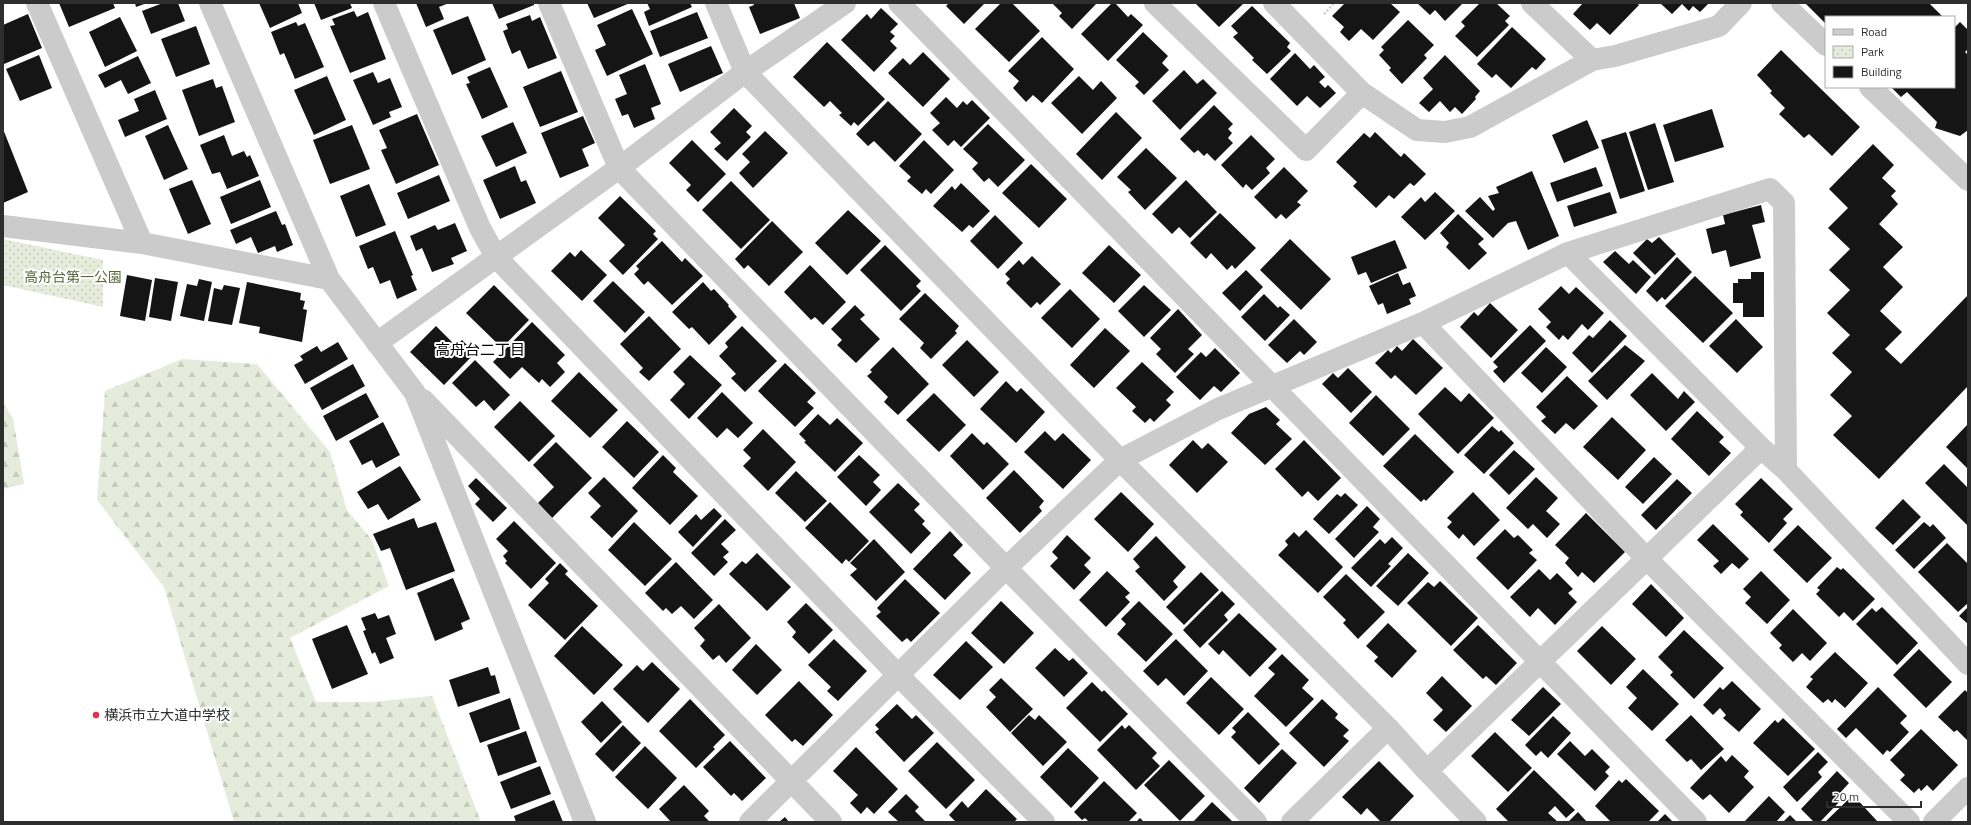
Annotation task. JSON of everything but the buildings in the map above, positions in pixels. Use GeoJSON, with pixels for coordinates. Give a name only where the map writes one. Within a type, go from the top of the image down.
{"type":"FeatureCollection","features":[{"type":"Feature","properties":{"kind":"street"},"geometry":{"type":"LineString","coordinates":[[37,3],[142,243]]}},
{"type":"Feature","properties":{"kind":"street"},"geometry":{"type":"LineString","coordinates":[[210,3],[329,279],[415,393],[831,822]]}},
{"type":"Feature","properties":{"kind":"street"},"geometry":{"type":"LineString","coordinates":[[384,3],[480,228],[496,257],[898,675],[1044,822]]}},
{"type":"Feature","properties":{"kind":"street"},"geometry":{"type":"LineString","coordinates":[[549,3],[619,168],[1006,568],[1256,822]]}},
{"type":"Feature","properties":{"kind":"street"},"geometry":{"type":"LineString","coordinates":[[716,3],[745,72],[1120,460],[1388,728],[1476,822]]}},
{"type":"Feature","properties":{"kind":"street"},"geometry":{"type":"LineString","coordinates":[[377,342],[619,168],[745,72],[845,3]]}},
{"type":"Feature","properties":{"kind":"street"},"geometry":{"type":"LineString","coordinates":[[899,3],[1271,387],[1696,822]]}},
{"type":"Feature","properties":{"kind":"street"},"geometry":{"type":"LineString","coordinates":[[1155,3],[1306,150],[1362,93]]}},
{"type":"Feature","properties":{"kind":"street"},"geometry":{"type":"LineString","coordinates":[[1274,3],[1362,93],[1418,130],[1446,132],[1470,126],[1592,60],[1614,56],[1719,26],[1741,3]]}},
{"type":"Feature","properties":{"kind":"street"},"geometry":{"type":"LineString","coordinates":[[1532,3],[1592,60]]}},
{"type":"Feature","properties":{"kind":"street"},"geometry":{"type":"LineString","coordinates":[[1782,3],[1825,44]]}},
{"type":"Feature","properties":{"kind":"street"},"geometry":{"type":"LineString","coordinates":[[1871,88],[1968,180]]}},
{"type":"Feature","properties":{"kind":"street"},"geometry":{"type":"LineString","coordinates":[[750,822],[1006,568],[1120,460],[1218,409],[1423,323],[1568,252],[1770,189],[1784,203],[1786,470]]}},
{"type":"Feature","properties":{"kind":"street"},"geometry":{"type":"LineString","coordinates":[[3,226],[142,243],[329,279]]}},
{"type":"Feature","properties":{"kind":"street"},"geometry":{"type":"LineString","coordinates":[[1568,252],[1761,448],[1786,470],[1968,664]]}},
{"type":"Feature","properties":{"kind":"street"},"geometry":{"type":"LineString","coordinates":[[1423,323],[1647,559],[1908,822]]}},
{"type":"Feature","properties":{"kind":"street"},"geometry":{"type":"LineString","coordinates":[[415,393],[585,822]]}},
{"type":"Feature","properties":{"kind":"street"},"geometry":{"type":"LineString","coordinates":[[1427,771],[1761,448]]}},
{"type":"Feature","properties":{"kind":"street"},"geometry":{"type":"LineString","coordinates":[[1292,822],[1388,728]]}},
{"type":"Feature","properties":{"kind":"street"},"geometry":{"type":"LineString","coordinates":[[1934,822],[1968,788]]}},
{"type":"Feature","properties":{"kind":"green space","name":"高舟台第一公園"},"geometry":{"type":"Polygon","coordinates":[[[3,239],[103,260],[103,307],[3,285],[3,239]]]}},
{"type":"Feature","properties":{"kind":"green space"},"geometry":{"type":"Polygon","coordinates":[[[182,359],[257,364],[330,452],[347,510],[372,540],[389,586],[290,638],[316,702],[371,702],[432,696],[481,822],[234,822],[164,587],[97,500],[105,391],[182,359]]]}},
{"type":"Feature","properties":{"kind":"green space"},"geometry":{"type":"Polygon","coordinates":[[[3,403],[13,418],[24,484],[3,489],[3,403]]]}},
{"type":"Feature","properties":{"kind":"place","name":"横浜市立大道中学校"},"geometry":{"type":"Point","coordinates":[96,715]}},
{"type":"Feature","properties":{"kind":"district","name":"高舟台二丁目"},"geometry":{"type":"Point","coordinates":[480,350]}}]}
